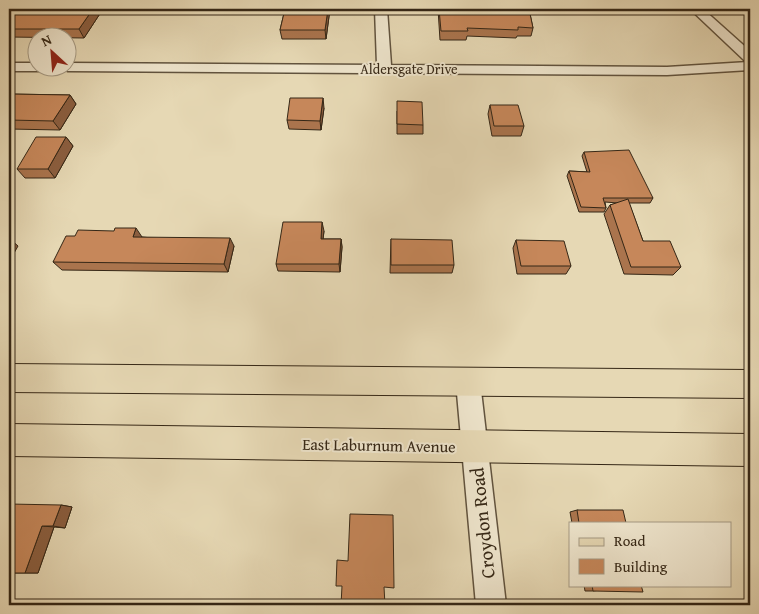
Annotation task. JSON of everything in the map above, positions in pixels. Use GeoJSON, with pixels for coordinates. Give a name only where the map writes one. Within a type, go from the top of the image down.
{"type":"FeatureCollection","features":[{"type":"Feature","properties":{"kind":"main road"},"geometry":{"type":"LineString","coordinates":[[9,378],[750,384]]}},
{"type":"Feature","properties":{"kind":"main road","name":"East Laburnum Avenue"},"geometry":{"type":"LineString","coordinates":[[9,440],[750,450]]}},
{"type":"Feature","properties":{"kind":"street"},"geometry":{"type":"LineString","coordinates":[[381,9],[384,69]]}},
{"type":"Feature","properties":{"kind":"street"},"geometry":{"type":"LineString","coordinates":[[696,9],[750,58]]}},
{"type":"Feature","properties":{"kind":"street","name":"Aldersgate Drive"},"geometry":{"type":"LineString","coordinates":[[78,67],[667,71],[750,66]]}},
{"type":"Feature","properties":{"kind":"street"},"geometry":{"type":"LineString","coordinates":[[9,67],[28,67]]}},
{"type":"Feature","properties":{"kind":"street","name":"Croydon Road"},"geometry":{"type":"LineString","coordinates":[[468,382],[491,605]]}},
{"type":"Feature","properties":{"kind":"building"},"geometry":{"type":"Polygon","coordinates":[[[9,9],[93,9],[79,29],[9,29],[9,9]]]}},
{"type":"Feature","properties":{"kind":"building"},"geometry":{"type":"Polygon","coordinates":[[[285,9],[328,9],[325,30],[280,30],[285,9]]]}},
{"type":"Feature","properties":{"kind":"building"},"geometry":{"type":"Polygon","coordinates":[[[439,9],[529,9],[533,28],[518,27],[518,30],[467,28],[468,31],[441,31],[439,9]]]}},
{"type":"Feature","properties":{"kind":"building"},"geometry":{"type":"Polygon","coordinates":[[[9,94],[70,95],[53,121],[9,120],[9,94]]]}},
{"type":"Feature","properties":{"kind":"building"},"geometry":{"type":"Polygon","coordinates":[[[290,98],[323,98],[320,121],[287,120],[290,98]]]}},
{"type":"Feature","properties":{"kind":"building"},"geometry":{"type":"Polygon","coordinates":[[[397,101],[422,102],[423,125],[397,124],[397,101]]]}},
{"type":"Feature","properties":{"kind":"building"},"geometry":{"type":"Polygon","coordinates":[[[490,105],[518,105],[524,126],[494,126],[490,105]]]}},
{"type":"Feature","properties":{"kind":"building"},"geometry":{"type":"Polygon","coordinates":[[[36,137],[66,137],[48,169],[17,169],[36,137]]]}},
{"type":"Feature","properties":{"kind":"building"},"geometry":{"type":"Polygon","coordinates":[[[629,150],[653,198],[603,198],[606,208],[581,207],[569,171],[590,172],[584,152],[629,150]]]}},
{"type":"Feature","properties":{"kind":"building"},"geometry":{"type":"Polygon","coordinates":[[[628,199],[643,241],[670,241],[681,267],[631,267],[610,205],[628,199]]]}},
{"type":"Feature","properties":{"kind":"building"},"geometry":{"type":"Polygon","coordinates":[[[283,222],[322,222],[321,239],[341,239],[339,264],[276,264],[283,222]]]}},
{"type":"Feature","properties":{"kind":"building"},"geometry":{"type":"Polygon","coordinates":[[[115,228],[136,228],[133,237],[230,238],[224,264],[53,262],[66,236],[75,236],[78,230],[114,231],[115,228]]]}},
{"type":"Feature","properties":{"kind":"building"},"geometry":{"type":"Polygon","coordinates":[[[391,239],[452,240],[454,265],[391,265],[391,239]]]}},
{"type":"Feature","properties":{"kind":"building"},"geometry":{"type":"Polygon","coordinates":[[[516,240],[564,241],[571,266],[521,266],[516,240]]]}},
{"type":"Feature","properties":{"kind":"building"},"geometry":{"type":"Polygon","coordinates":[[[9,504],[61,505],[53,526],[42,526],[25,573],[9,573],[9,504]]]}},
{"type":"Feature","properties":{"kind":"building"},"geometry":{"type":"Polygon","coordinates":[[[577,510],[623,510],[626,522],[579,522],[577,510]]]}},
{"type":"Feature","properties":{"kind":"building"},"geometry":{"type":"Polygon","coordinates":[[[350,514],[393,515],[394,588],[384,587],[385,605],[341,605],[342,586],[336,586],[337,560],[348,561],[350,514]]]}},
{"type":"Feature","properties":{"kind":"building"},"geometry":{"type":"Polygon","coordinates":[[[592,586],[641,586],[643,592],[593,591],[592,586]]]}}]}
